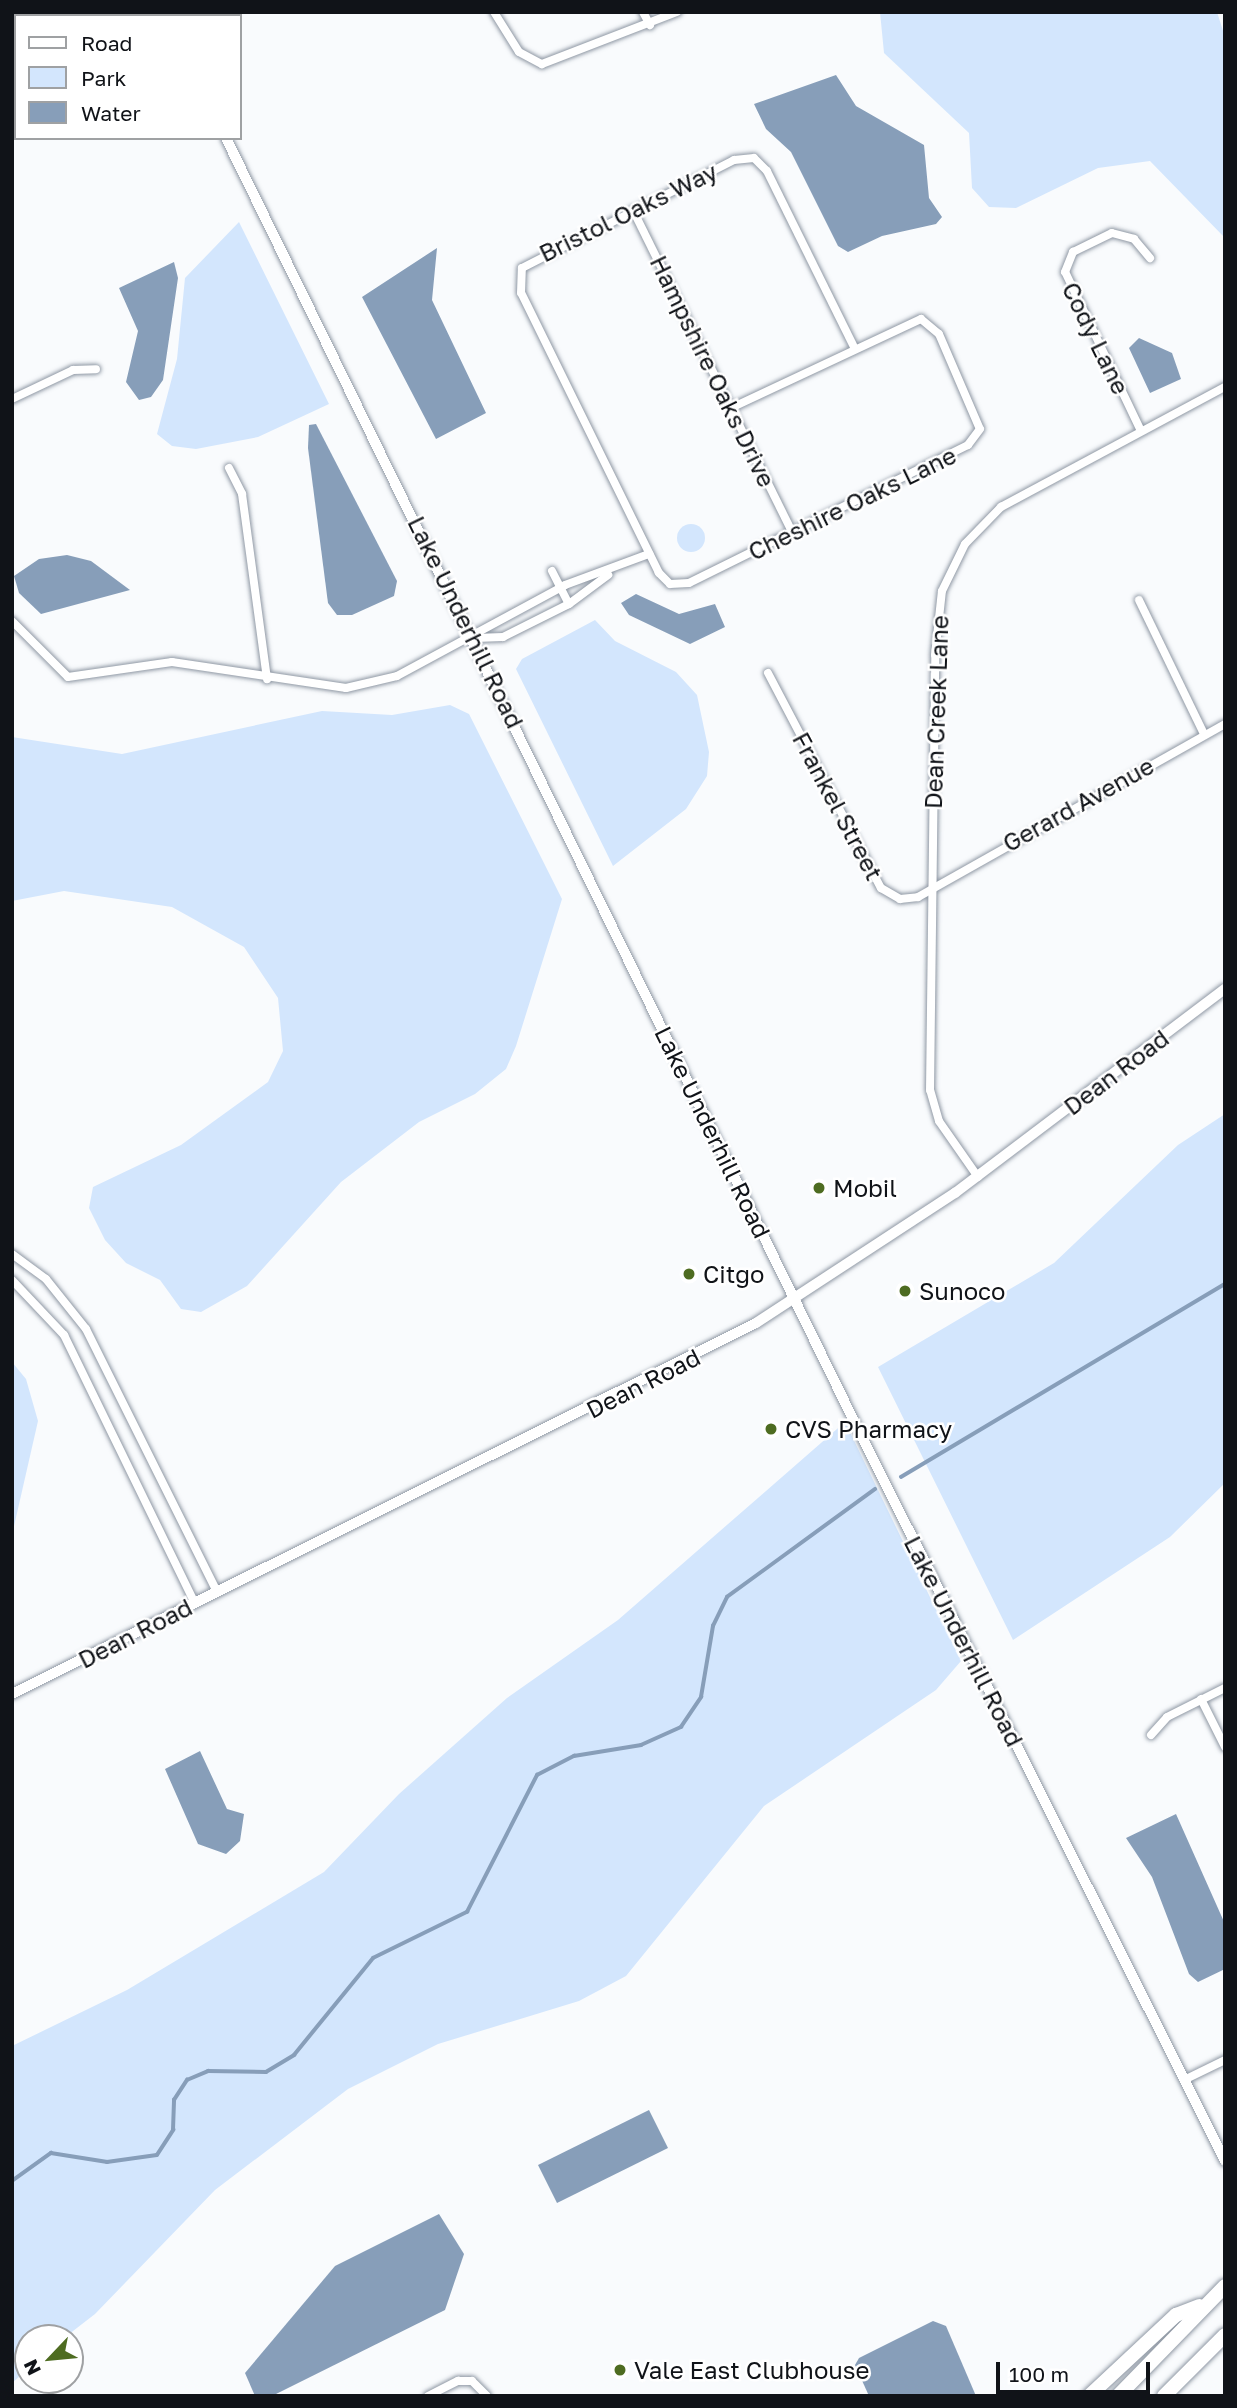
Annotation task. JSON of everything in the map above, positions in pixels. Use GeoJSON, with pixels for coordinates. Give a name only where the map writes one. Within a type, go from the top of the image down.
{"type":"FeatureCollection","features":[{"type":"Feature","properties":{"kind":"highway"},"geometry":{"type":"LineString","coordinates":[[1118,2396],[1206,2302],[1225,2286]]}},
{"type":"Feature","properties":{"kind":"highway"},"geometry":{"type":"LineString","coordinates":[[1089,2396],[1175,2315],[1206,2302]]}},
{"type":"Feature","properties":{"kind":"highway"},"geometry":{"type":"LineString","coordinates":[[1164,2396],[1225,2335]]}},
{"type":"Feature","properties":{"kind":"street"},"geometry":{"type":"LineString","coordinates":[[494,12],[522,54],[542,64],[650,25],[677,12]]}},
{"type":"Feature","properties":{"kind":"street"},"geometry":{"type":"LineString","coordinates":[[643,12],[650,25]]}},
{"type":"Feature","properties":{"kind":"street","name":"Lake Underhill Road"},"geometry":{"type":"LineString","coordinates":[[227,140],[475,639],[795,1300],[1225,2161]]}},
{"type":"Feature","properties":{"kind":"street","name":"Bristol Oaks Way"},"geometry":{"type":"LineString","coordinates":[[649,554],[518,281],[529,261],[736,159],[757,160],[854,347]]}},
{"type":"Feature","properties":{"kind":"street","name":"Hampshire Oaks Drive"},"geometry":{"type":"LineString","coordinates":[[633,210],[792,532]]}},
{"type":"Feature","properties":{"kind":"street","name":"Cody Lane"},"geometry":{"type":"LineString","coordinates":[[1142,431],[1065,272],[1073,252],[1112,233],[1134,239],[1150,258]]}},
{"type":"Feature","properties":{"kind":"street","name":"Cheshire Oaks Lane"},"geometry":{"type":"LineString","coordinates":[[649,554],[661,577],[679,585],[968,445],[979,433],[978,414],[930,323],[911,320],[731,408]]}},
{"type":"Feature","properties":{"kind":"street"},"geometry":{"type":"LineString","coordinates":[[12,399],[73,370],[96,369]]}},
{"type":"Feature","properties":{"kind":"street","name":"Dean Creek Lane"},"geometry":{"type":"LineString","coordinates":[[978,1177],[939,1121],[931,1099],[936,629],[949,572],[972,535],[1002,507],[1225,387]]}},
{"type":"Feature","properties":{"kind":"street"},"geometry":{"type":"LineString","coordinates":[[229,468],[242,494],[267,678]]}},
{"type":"Feature","properties":{"kind":"street"},"geometry":{"type":"LineString","coordinates":[[475,639],[493,622],[561,588],[611,573],[649,554]]}},
{"type":"Feature","properties":{"kind":"street"},"geometry":{"type":"LineString","coordinates":[[552,571],[569,604]]}},
{"type":"Feature","properties":{"kind":"street"},"geometry":{"type":"LineString","coordinates":[[12,621],[68,677],[161,662],[311,687],[362,685],[475,639],[499,638],[569,604],[611,573]]}},
{"type":"Feature","properties":{"kind":"street"},"geometry":{"type":"LineString","coordinates":[[1139,600],[1204,734]]}},
{"type":"Feature","properties":{"kind":"street","name":"Frankel Street"},"geometry":{"type":"LineString","coordinates":[[768,673],[881,888],[910,899],[932,887]]}},
{"type":"Feature","properties":{"kind":"street","name":"Gerard Avenue"},"geometry":{"type":"LineString","coordinates":[[932,887],[1225,724]]}},
{"type":"Feature","properties":{"kind":"street","name":"Dean Road"},"geometry":{"type":"LineString","coordinates":[[12,1694],[671,1370],[795,1300],[978,1177],[1225,989]]}},
{"type":"Feature","properties":{"kind":"street"},"geometry":{"type":"LineString","coordinates":[[12,1254],[46,1279],[86,1329],[217,1592]]}},
{"type":"Feature","properties":{"kind":"street"},"geometry":{"type":"LineString","coordinates":[[12,1280],[64,1335],[195,1603]]}},
{"type":"Feature","properties":{"kind":"street"},"geometry":{"type":"LineString","coordinates":[[1151,1734],[1167,1717],[1225,1688]]}},
{"type":"Feature","properties":{"kind":"street"},"geometry":{"type":"LineString","coordinates":[[1201,1699],[1225,1747]]}},
{"type":"Feature","properties":{"kind":"street"},"geometry":{"type":"LineString","coordinates":[[1184,2080],[1225,2060]]}},
{"type":"Feature","properties":{"kind":"street"},"geometry":{"type":"LineString","coordinates":[[428,2396],[458,2381],[472,2381],[487,2396]]}},
{"type":"Feature","properties":{"kind":"green space"},"geometry":{"type":"Polygon","coordinates":[[[12,12],[73,14],[14,14],[12,111],[12,12]]]}},
{"type":"Feature","properties":{"kind":"green space"},"geometry":{"type":"Polygon","coordinates":[[[880,12],[1217,12],[1225,37],[1225,238],[1150,161],[1098,168],[1016,208],[989,207],[972,188],[969,133],[884,53],[880,12]]]}},
{"type":"Feature","properties":{"kind":"green space"},"geometry":{"type":"Polygon","coordinates":[[[239,222],[329,404],[258,437],[196,449],[172,446],[157,434],[177,359],[185,278],[239,222]]]}},
{"type":"Feature","properties":{"kind":"green space"},"geometry":{"type":"Polygon","coordinates":[[[691,524],[701,528],[705,538],[701,548],[691,552],[681,548],[677,538],[681,528],[691,524]]]}},
{"type":"Feature","properties":{"kind":"green space"},"geometry":{"type":"Polygon","coordinates":[[[595,620],[615,641],[676,672],[697,695],[709,752],[707,776],[686,809],[613,866],[516,669],[522,659],[595,620]]]}},
{"type":"Feature","properties":{"kind":"green space"},"geometry":{"type":"Polygon","coordinates":[[[450,705],[469,714],[562,899],[516,1046],[506,1069],[475,1094],[419,1122],[341,1182],[247,1286],[201,1312],[181,1309],[160,1280],[126,1263],[105,1240],[89,1208],[93,1187],[181,1145],[268,1082],[283,1051],[278,998],[244,947],[172,907],[64,891],[12,901],[12,737],[122,754],[322,711],[392,715],[450,705]]]}},
{"type":"Feature","properties":{"kind":"green space"},"geometry":{"type":"Polygon","coordinates":[[[1225,1114],[1225,1483],[1170,1537],[1013,1640],[878,1367],[1054,1263],[1178,1145],[1225,1114]]]}},
{"type":"Feature","properties":{"kind":"green space"},"geometry":{"type":"Polygon","coordinates":[[[12,1362],[26,1379],[38,1421],[12,1535],[12,1362]]]}},
{"type":"Feature","properties":{"kind":"green space"},"geometry":{"type":"Polygon","coordinates":[[[845,1422],[961,1661],[936,1690],[764,1806],[626,1976],[579,2001],[438,2044],[348,2089],[215,2190],[95,2314],[82,2324],[14,2324],[12,2383],[12,2046],[127,1990],[324,1872],[399,1794],[507,1698],[618,1620],[845,1422]]]}},
{"type":"Feature","properties":{"kind":"water"},"geometry":{"type":"Polygon","coordinates":[[[836,75],[856,106],[924,145],[929,198],[942,217],[936,224],[882,236],[848,252],[838,246],[791,152],[766,129],[754,104],[836,75]]]}},
{"type":"Feature","properties":{"kind":"water"},"geometry":{"type":"Polygon","coordinates":[[[437,248],[432,300],[486,413],[436,439],[362,297],[437,248]]]}},
{"type":"Feature","properties":{"kind":"water"},"geometry":{"type":"Polygon","coordinates":[[[174,262],[178,278],[163,380],[151,397],[139,400],[126,382],[138,331],[119,288],[174,262]]]}},
{"type":"Feature","properties":{"kind":"water"},"geometry":{"type":"Polygon","coordinates":[[[1139,338],[1172,353],[1181,379],[1150,393],[1129,348],[1139,338]]]}},
{"type":"Feature","properties":{"kind":"water"},"geometry":{"type":"Polygon","coordinates":[[[316,424],[397,581],[394,596],[352,615],[337,615],[328,603],[308,448],[309,425],[316,424]]]}},
{"type":"Feature","properties":{"kind":"water"},"geometry":{"type":"Polygon","coordinates":[[[67,555],[91,561],[130,590],[41,614],[19,593],[14,576],[39,559],[67,555]]]}},
{"type":"Feature","properties":{"kind":"water"},"geometry":{"type":"Polygon","coordinates":[[[636,594],[679,614],[715,604],[725,627],[690,644],[629,615],[621,603],[636,594]]]}},
{"type":"Feature","properties":{"kind":"water"},"geometry":{"type":"Polygon","coordinates":[[[200,1751],[227,1809],[244,1814],[240,1841],[226,1854],[198,1844],[165,1769],[200,1751]]]}},
{"type":"Feature","properties":{"kind":"water"},"geometry":{"type":"Polygon","coordinates":[[[1176,1814],[1225,1924],[1225,1969],[1198,1982],[1189,1974],[1152,1877],[1126,1838],[1176,1814]]]}},
{"type":"Feature","properties":{"kind":"water"},"geometry":{"type":"Polygon","coordinates":[[[649,2110],[668,2148],[557,2203],[538,2165],[649,2110]]]}},
{"type":"Feature","properties":{"kind":"water"},"geometry":{"type":"Polygon","coordinates":[[[439,2214],[464,2254],[445,2310],[274,2395],[255,2396],[245,2373],[335,2266],[439,2214]]]}},
{"type":"Feature","properties":{"kind":"water"},"geometry":{"type":"Polygon","coordinates":[[[933,2321],[946,2326],[976,2396],[869,2396],[855,2365],[859,2358],[933,2321]]]}},
{"type":"Feature","properties":{"kind":"waterway"},"geometry":{"type":"LineString","coordinates":[[901,1477],[1225,1284]]}},
{"type":"Feature","properties":{"kind":"waterway"},"geometry":{"type":"LineString","coordinates":[[12,2181],[51,2153],[107,2162],[157,2155],[173,2130],[174,2100],[187,2080],[208,2071],[266,2072],[294,2055],[373,1958],[467,1912],[537,1775],[574,1756],[641,1745],[681,1727],[701,1697],[713,1626],[727,1597],[875,1489]]}},
{"type":"Feature","properties":{"kind":"place","name":"Mobil"},"geometry":{"type":"Point","coordinates":[819,1188]}},
{"type":"Feature","properties":{"kind":"place","name":"Citgo"},"geometry":{"type":"Point","coordinates":[689,1274]}},
{"type":"Feature","properties":{"kind":"place","name":"Sunoco"},"geometry":{"type":"Point","coordinates":[905,1291]}},
{"type":"Feature","properties":{"kind":"place","name":"CVS Pharmacy"},"geometry":{"type":"Point","coordinates":[771,1429]}},
{"type":"Feature","properties":{"kind":"place","name":"Vale East Clubhouse"},"geometry":{"type":"Point","coordinates":[620,2370]}}]}
